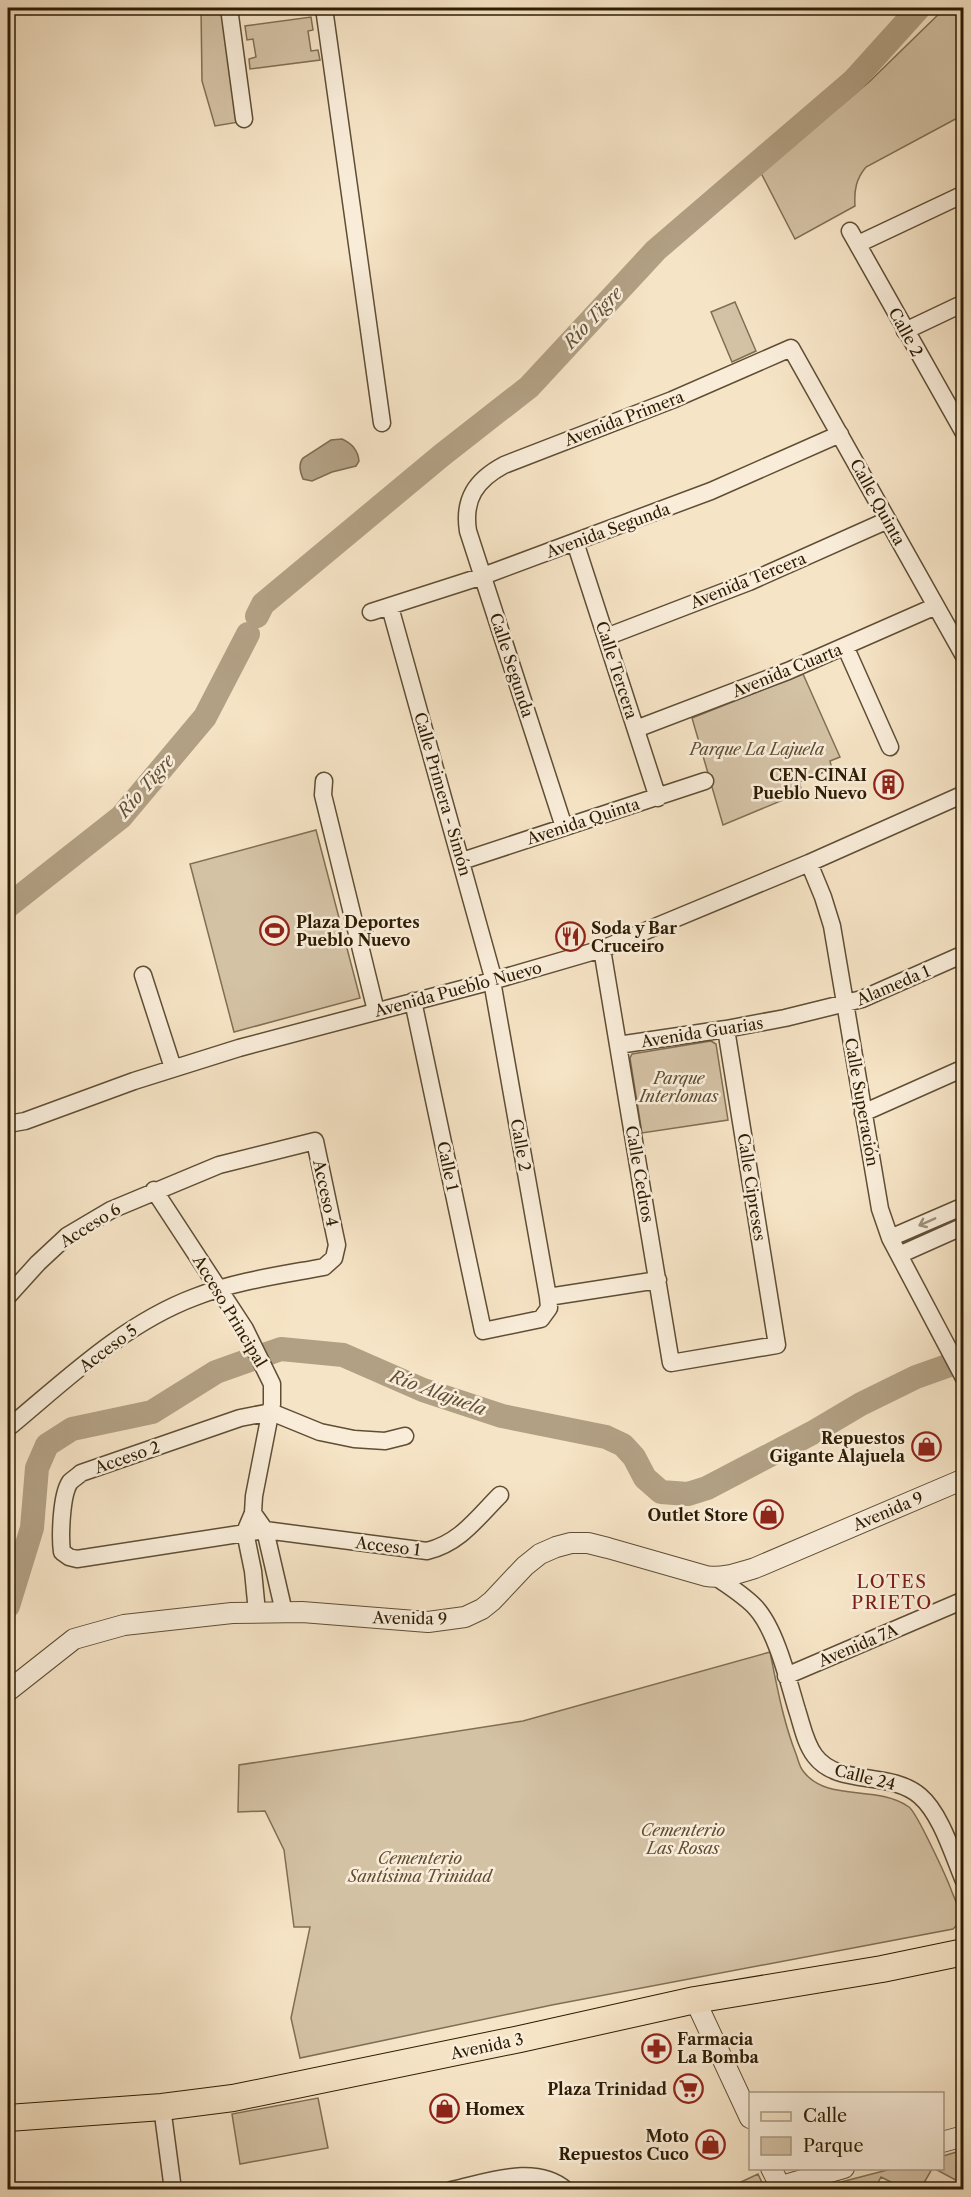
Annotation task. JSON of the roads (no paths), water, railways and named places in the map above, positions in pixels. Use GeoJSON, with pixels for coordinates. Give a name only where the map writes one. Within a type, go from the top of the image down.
{"type":"FeatureCollection","features":[{"type":"Feature","properties":{"kind":"main road"},"geometry":{"type":"LineString","coordinates":[[934,1959],[950,1951],[963,1938]]}},
{"type":"Feature","properties":{"kind":"main road","name":"Avenida 3"},"geometry":{"type":"LineString","coordinates":[[8,2118],[162,2107],[276,2090],[695,2000],[963,1952]]}},
{"type":"Feature","properties":{"kind":"street"},"geometry":{"type":"LineString","coordinates":[[229,8],[244,119]]}},
{"type":"Feature","properties":{"kind":"street"},"geometry":{"type":"LineString","coordinates":[[324,8],[381,423]]}},
{"type":"Feature","properties":{"kind":"street","name":"Calle 2"},"geometry":{"type":"LineString","coordinates":[[963,194],[854,237],[905,331],[959,415],[963,433]]}},
{"type":"Feature","properties":{"kind":"street"},"geometry":{"type":"LineString","coordinates":[[905,331],[963,303]]}},
{"type":"Feature","properties":{"kind":"street","name":"Calle Quinta"},"geometry":{"type":"LineString","coordinates":[[791,348],[963,656]]}},
{"type":"Feature","properties":{"kind":"street","name":"Avenida Primera"},"geometry":{"type":"LineString","coordinates":[[469,501],[478,484],[491,472],[504,465],[672,400],[791,348]]}},
{"type":"Feature","properties":{"kind":"street","name":"Avenida Segunda"},"geometry":{"type":"LineString","coordinates":[[371,612],[483,576],[711,492],[840,434]]}},
{"type":"Feature","properties":{"kind":"street","name":"Calle Segunda"},"geometry":{"type":"LineString","coordinates":[[469,501],[466,515],[468,531],[564,827]]}},
{"type":"Feature","properties":{"kind":"street","name":"Avenida Tercera"},"geometry":{"type":"LineString","coordinates":[[606,637],[749,582],[888,520]]}},
{"type":"Feature","properties":{"kind":"street","name":"Calle Tercera"},"geometry":{"type":"LineString","coordinates":[[575,542],[658,798]]}},
{"type":"Feature","properties":{"kind":"street","name":"Avenida Cuarta"},"geometry":{"type":"LineString","coordinates":[[636,729],[788,671],[936,606]]}},
{"type":"Feature","properties":{"kind":"street","name":"Calle Primera - Simón"},"geometry":{"type":"LineString","coordinates":[[390,607],[462,861],[493,981]]}},
{"type":"Feature","properties":{"kind":"street"},"geometry":{"type":"LineString","coordinates":[[845,646],[890,747]]}},
{"type":"Feature","properties":{"kind":"street"},"geometry":{"type":"LineString","coordinates":[[324,781],[323,795],[376,1011]]}},
{"type":"Feature","properties":{"kind":"street","name":"Avenida Quinta"},"geometry":{"type":"LineString","coordinates":[[462,861],[705,781]]}},
{"type":"Feature","properties":{"kind":"street","name":"Avenida Pueblo Nuevo"},"geometry":{"type":"LineString","coordinates":[[8,1124],[25,1121],[172,1068],[602,949],[809,863],[963,794]]}},
{"type":"Feature","properties":{"kind":"street","name":"Calle Superación"},"geometry":{"type":"LineString","coordinates":[[809,863],[829,912],[880,1209],[890,1238],[963,1378]]}},
{"type":"Feature","properties":{"kind":"street","name":"Calle Cedros"},"geometry":{"type":"LineString","coordinates":[[602,949],[671,1363]]}},
{"type":"Feature","properties":{"kind":"street","name":"Alameda 1"},"geometry":{"type":"LineString","coordinates":[[785,1018],[862,999],[963,954]]}},
{"type":"Feature","properties":{"kind":"street"},"geometry":{"type":"LineString","coordinates":[[143,975],[172,1068]]}},
{"type":"Feature","properties":{"kind":"street","name":"Calle 2"},"geometry":{"type":"LineString","coordinates":[[493,981],[549,1303]]}},
{"type":"Feature","properties":{"kind":"street","name":"Calle 1"},"geometry":{"type":"LineString","coordinates":[[413,1001],[483,1330],[541,1319],[549,1303]]}},
{"type":"Feature","properties":{"kind":"street","name":"Avenida Guarias"},"geometry":{"type":"LineString","coordinates":[[618,1045],[785,1018]]}},
{"type":"Feature","properties":{"kind":"street","name":"Calle Cipreses"},"geometry":{"type":"LineString","coordinates":[[671,1363],[777,1345],[726,1029]]}},
{"type":"Feature","properties":{"kind":"street"},"geometry":{"type":"LineString","coordinates":[[863,1113],[963,1068]]}},
{"type":"Feature","properties":{"kind":"street","name":"Acceso 4"},"geometry":{"type":"LineString","coordinates":[[154,1190],[219,1165],[315,1141],[337,1245],[334,1258],[324,1267],[219,1288]]}},
{"type":"Feature","properties":{"kind":"street","name":"Acceso Principal"},"geometry":{"type":"LineString","coordinates":[[154,1190],[245,1329],[268,1374],[273,1394],[254,1496],[253,1570],[257,1612]]}},
{"type":"Feature","properties":{"kind":"street","name":"Acceso 6"},"geometry":{"type":"LineString","coordinates":[[8,1296],[67,1236],[111,1209],[154,1190]]}},
{"type":"Feature","properties":{"kind":"street"},"geometry":{"type":"LineString","coordinates":[[890,1238],[963,1206]]}},
{"type":"Feature","properties":{"kind":"street"},"geometry":{"type":"LineString","coordinates":[[899,1255],[963,1226]]}},
{"type":"Feature","properties":{"kind":"street"},"geometry":{"type":"LineString","coordinates":[[549,1303],[658,1280]]}},
{"type":"Feature","properties":{"kind":"street","name":"Acceso 5"},"geometry":{"type":"LineString","coordinates":[[8,1428],[110,1344],[144,1322],[192,1298],[219,1288]]}},
{"type":"Feature","properties":{"kind":"street"},"geometry":{"type":"LineString","coordinates":[[271,1412],[320,1432],[354,1439],[385,1441],[405,1436]]}},
{"type":"Feature","properties":{"kind":"street","name":"Acceso 2"},"geometry":{"type":"LineString","coordinates":[[255,1531],[78,1559],[62,1552],[60,1540],[66,1494],[70,1482],[81,1473],[240,1418],[271,1412]]}},
{"type":"Feature","properties":{"kind":"street","name":"Avenida 9"},"geometry":{"type":"LineString","coordinates":[[8,1691],[74,1639],[124,1625],[232,1612],[302,1612],[429,1622],[465,1617],[492,1601],[525,1566],[540,1554],[571,1543],[588,1543],[716,1577],[733,1575],[755,1568],[963,1479]]}},
{"type":"Feature","properties":{"kind":"street","name":"Acceso 1"},"geometry":{"type":"LineString","coordinates":[[255,1531],[427,1551],[444,1547],[455,1540],[500,1495]]}},
{"type":"Feature","properties":{"kind":"street","name":"Acceso Principal"},"geometry":{"type":"LineString","coordinates":[[255,1531],[284,1612]]}},
{"type":"Feature","properties":{"kind":"street"},"geometry":{"type":"LineString","coordinates":[[748,1600],[743,1584],[755,1568]]}},
{"type":"Feature","properties":{"kind":"street","name":"Calle 24"},"geometry":{"type":"LineString","coordinates":[[716,1577],[748,1600],[770,1628],[807,1741],[816,1759],[829,1769],[845,1775],[889,1781],[921,1797],[935,1814],[963,1881]]}},
{"type":"Feature","properties":{"kind":"street","name":"Avenida 7A"},"geometry":{"type":"LineString","coordinates":[[786,1676],[963,1600]]}},
{"type":"Feature","properties":{"kind":"street"},"geometry":{"type":"LineString","coordinates":[[695,2000],[749,2116]]}},
{"type":"Feature","properties":{"kind":"street"},"geometry":{"type":"LineString","coordinates":[[162,2107],[173,2190]]}},
{"type":"Feature","properties":{"kind":"street"},"geometry":{"type":"LineString","coordinates":[[944,2141],[963,2136]]}},
{"type":"Feature","properties":{"kind":"street"},"geometry":{"type":"LineString","coordinates":[[778,2181],[838,2170]]}},
{"type":"Feature","properties":{"kind":"street"},"geometry":{"type":"LineString","coordinates":[[451,2190],[515,2177],[549,2179],[566,2190]]}},
{"type":"Feature","properties":{"kind":"waterway","name":"Río Tigre"},"geometry":{"type":"LineString","coordinates":[[257,616],[263,604],[442,455],[529,387],[656,250],[854,80],[919,8]]}},
{"type":"Feature","properties":{"kind":"waterway","name":"Río Tigre"},"geometry":{"type":"LineString","coordinates":[[8,906],[121,817],[205,717],[248,634]]}},
{"type":"Feature","properties":{"kind":"waterway","name":"Río Alajuela"},"geometry":{"type":"LineString","coordinates":[[8,1606],[32,1528],[37,1468],[47,1445],[72,1429],[152,1412],[216,1372],[281,1349],[343,1355],[423,1390],[502,1416],[606,1437],[623,1445],[634,1457],[645,1478],[661,1492],[688,1494],[707,1488],[812,1433],[861,1404],[916,1377],[964,1360]]}},
{"type":"Feature","properties":{"kind":"place","name":"CEN-CINAI Pueblo Nuevo"},"geometry":{"type":"Point","coordinates":[888,784]}},
{"type":"Feature","properties":{"kind":"place","name":"Plaza Deportes Pueblo Nuevo"},"geometry":{"type":"Point","coordinates":[275,931]}},
{"type":"Feature","properties":{"kind":"place","name":"Soda y Bar Cruceiro"},"geometry":{"type":"Point","coordinates":[570,937]}},
{"type":"Feature","properties":{"kind":"place","name":"Repuestos Gigante Alajuela"},"geometry":{"type":"Point","coordinates":[926,1447]}},
{"type":"Feature","properties":{"kind":"place","name":"Outlet Store"},"geometry":{"type":"Point","coordinates":[769,1515]}},
{"type":"Feature","properties":{"kind":"place","name":"Farmacia La Bomba"},"geometry":{"type":"Point","coordinates":[656,2048]}},
{"type":"Feature","properties":{"kind":"place","name":"Plaza Trinidad"},"geometry":{"type":"Point","coordinates":[688,2089]}},
{"type":"Feature","properties":{"kind":"place","name":"Homex"},"geometry":{"type":"Point","coordinates":[444,2109]}},
{"type":"Feature","properties":{"kind":"place","name":"Moto Repuestos Cuco"},"geometry":{"type":"Point","coordinates":[710,2145]}},
{"type":"Feature","properties":{"kind":"district","name":"LOTES PRIETO"},"geometry":{"type":"Point","coordinates":[892,1592]}},
{"type":"Feature","properties":{"kind":"park label","name":"Parque La Lajuela"},"geometry":{"type":"Point","coordinates":[757,749]}},
{"type":"Feature","properties":{"kind":"park label","name":"Parque Interlomas"},"geometry":{"type":"Point","coordinates":[679,1087]}},
{"type":"Feature","properties":{"kind":"park label","name":"Cementerio Las Rosas"},"geometry":{"type":"Point","coordinates":[683,1839]}},
{"type":"Feature","properties":{"kind":"park label","name":"Cementerio Santísima Trinidad"},"geometry":{"type":"Point","coordinates":[420,1867]}}]}
